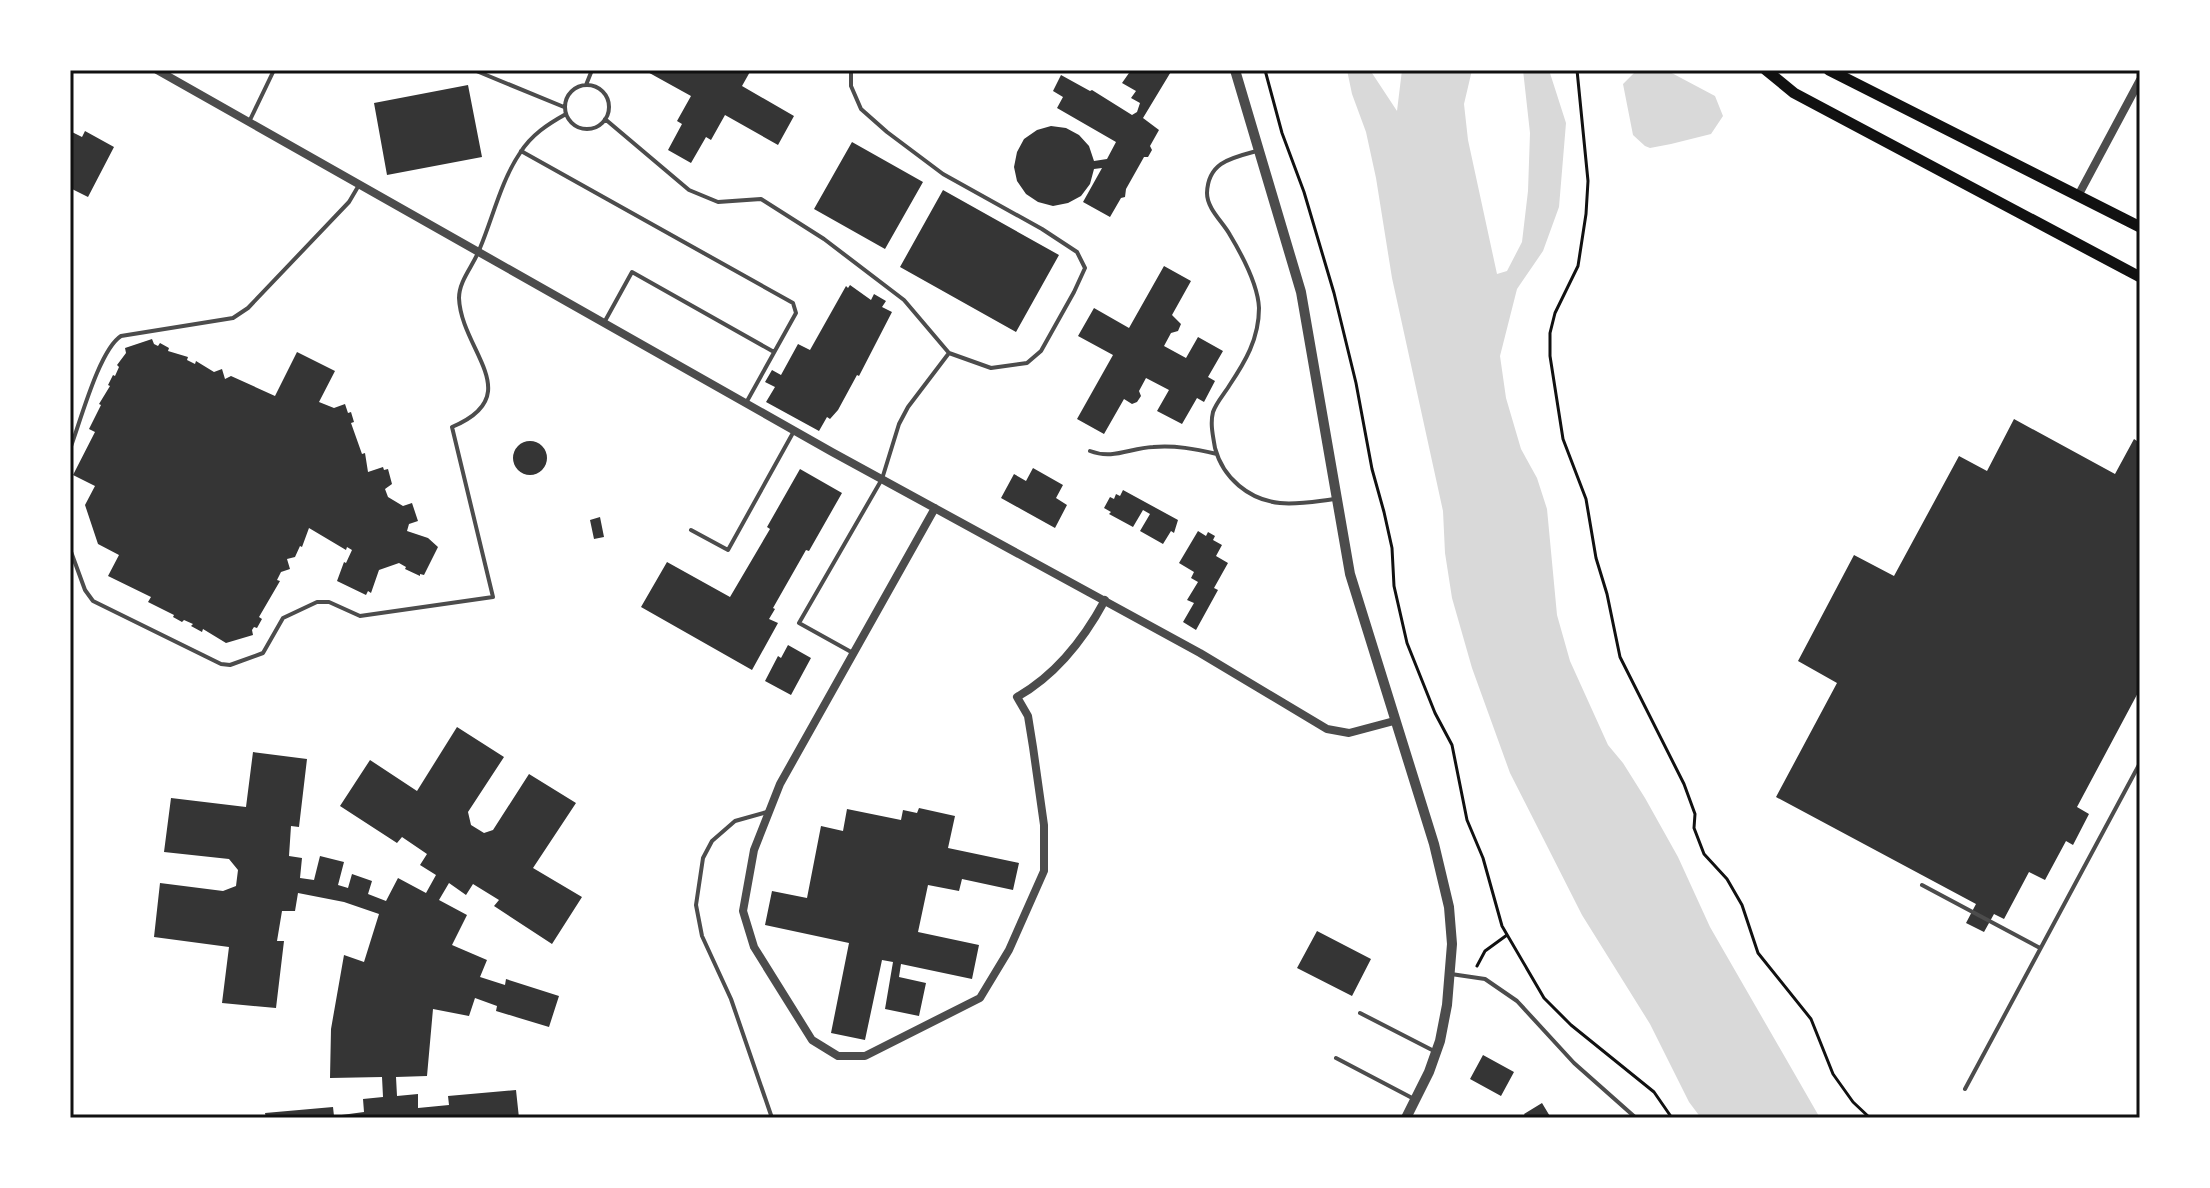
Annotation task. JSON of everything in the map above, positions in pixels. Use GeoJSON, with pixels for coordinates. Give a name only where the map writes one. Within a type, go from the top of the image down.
{"type":"FeatureCollection","features":[{"type":"Feature","properties":{"kind":"main road"},"geometry":{"type":"LineString","coordinates":[[1766,70],[1794,93],[2140,277]]}},
{"type":"Feature","properties":{"kind":"main road"},"geometry":{"type":"LineString","coordinates":[[1829,70],[2140,227]]}},
{"type":"Feature","properties":{"kind":"street"},"geometry":{"type":"LineString","coordinates":[[157,70],[794,431],[1200,653],[1327,729],[1349,733],[1394,721]]}},
{"type":"Feature","properties":{"kind":"street"},"geometry":{"type":"LineString","coordinates":[[1235,70],[1301,292],[1350,574],[1444,877],[1452,944],[1451,974],[1436,1052],[1406,1118]]}},
{"type":"Feature","properties":{"kind":"street"},"geometry":{"type":"LineString","coordinates":[[2079,194],[2140,80]]}},
{"type":"Feature","properties":{"kind":"street"},"geometry":{"type":"LineString","coordinates":[[935,508],[780,784],[754,850],[743,911],[754,947],[812,1040],[838,1056],[865,1056],[980,998],[1009,950],[1044,871],[1044,825],[1033,747],[1028,716],[1017,697],[1033,688],[1070,654],[1105,600]]}},
{"type":"Feature","properties":{"kind":"lane"},"geometry":{"type":"LineString","coordinates":[[249,122],[274,70]]}},
{"type":"Feature","properties":{"kind":"lane"},"geometry":{"type":"LineString","coordinates":[[474,70],[564,107]]}},
{"type":"Feature","properties":{"kind":"lane"},"geometry":{"type":"LineString","coordinates":[[586,85],[592,70]]}},
{"type":"Feature","properties":{"kind":"lane"},"geometry":{"type":"LineString","coordinates":[[605,119],[689,190],[718,202],[761,199],[824,239],[904,300],[949,353],[991,368],[1027,363],[1041,351],[1085,268],[1077,252],[943,174],[887,132],[861,109],[851,86],[851,70]]}},
{"type":"Feature","properties":{"kind":"lane"},"geometry":{"type":"LineString","coordinates":[[586,85],[597,87],[607,97],[608,112],[595,127],[581,128],[569,120],[564,107],[569,92],[586,85]]}},
{"type":"Feature","properties":{"kind":"lane"},"geometry":{"type":"LineString","coordinates":[[70,549],[85,590],[93,601],[221,664],[230,665],[263,653],[283,618],[317,602],[329,602],[360,616],[493,597],[452,427],[481,410],[489,385],[460,307],[459,296],[521,151],[543,127],[566,114]]}},
{"type":"Feature","properties":{"kind":"lane"},"geometry":{"type":"LineString","coordinates":[[521,151],[793,303],[796,313],[745,403]]}},
{"type":"Feature","properties":{"kind":"lane"},"geometry":{"type":"LineString","coordinates":[[1259,151],[1225,159],[1215,168],[1208,182],[1207,197],[1230,233],[1250,276],[1259,305],[1257,330],[1248,358],[1214,409],[1211,423],[1217,454],[1222,470],[1231,479],[1267,501],[1293,504],[1337,499]]}},
{"type":"Feature","properties":{"kind":"lane"},"geometry":{"type":"LineString","coordinates":[[70,449],[103,359],[113,341],[121,336],[233,318],[248,308],[349,202],[359,185]]}},
{"type":"Feature","properties":{"kind":"lane"},"geometry":{"type":"LineString","coordinates":[[604,323],[632,272],[774,352]]}},
{"type":"Feature","properties":{"kind":"lane"},"geometry":{"type":"LineString","coordinates":[[853,653],[799,623],[882,479],[899,424],[908,407],[949,353]]}},
{"type":"Feature","properties":{"kind":"lane"},"geometry":{"type":"LineString","coordinates":[[691,530],[728,550],[794,431]]}},
{"type":"Feature","properties":{"kind":"lane"},"geometry":{"type":"LineString","coordinates":[[1090,451],[1104,456],[1149,447],[1184,446],[1217,454]]}},
{"type":"Feature","properties":{"kind":"lane"},"geometry":{"type":"LineString","coordinates":[[1965,1089],[2140,763]]}},
{"type":"Feature","properties":{"kind":"lane"},"geometry":{"type":"LineString","coordinates":[[769,812],[735,821],[712,841],[703,858],[696,905],[702,936],[731,999],[772,1118]]}},
{"type":"Feature","properties":{"kind":"lane"},"geometry":{"type":"LineString","coordinates":[[1922,885],[2040,948]]}},
{"type":"Feature","properties":{"kind":"lane"},"geometry":{"type":"LineString","coordinates":[[1451,974],[1485,979],[1517,1001],[1574,1063],[1636,1118]]}},
{"type":"Feature","properties":{"kind":"lane"},"geometry":{"type":"LineString","coordinates":[[1360,1013],[1436,1052]]}},
{"type":"Feature","properties":{"kind":"lane"},"geometry":{"type":"LineString","coordinates":[[1336,1058],[1416,1100]]}},
{"type":"Feature","properties":{"kind":"path"},"geometry":{"type":"LineString","coordinates":[[1265,70],[1334,293],[1387,524],[1394,586],[1407,643],[1435,713],[1452,745],[1467,820],[1483,858],[1491,892],[1507,935],[1544,998],[1571,1025],[1654,1092],[1672,1118]]}},
{"type":"Feature","properties":{"kind":"path"},"geometry":{"type":"LineString","coordinates":[[1577,70],[1588,181],[1586,214],[1578,266],[1552,323],[1550,356],[1563,439],[1586,499],[1596,558],[1620,657],[1684,784],[1695,814],[1694,828],[1704,854],[1727,879],[1742,905],[1758,953],[1811,1019],[1833,1074],[1853,1102],[1870,1118]]}},
{"type":"Feature","properties":{"kind":"path"},"geometry":{"type":"LineString","coordinates":[[1471,977],[1485,951],[1507,935]]}},
{"type":"Feature","properties":{"kind":"shaded area"},"geometry":{"type":"Polygon","coordinates":[[[1347,70],[1370,70],[1397,111],[1402,70],[1472,70],[1464,104],[1468,140],[1497,274],[1507,271],[1522,242],[1530,133],[1523,70],[1549,70],[1566,123],[1559,207],[1543,251],[1517,289],[1500,356],[1506,398],[1521,449],[1537,478],[1547,509],[1557,615],[1570,661],[1608,745],[1645,798],[1678,857],[1710,927],[1820,1118],[1701,1118],[1689,1102],[1650,1024],[1582,915],[1510,773],[1472,668],[1452,598],[1443,511],[1392,278],[1366,132],[1347,70]]]}},
{"type":"Feature","properties":{"kind":"shaded area"},"geometry":{"type":"Polygon","coordinates":[[[1637,70],[1666,70],[1715,96],[1723,116],[1711,134],[1650,148],[1645,146],[1633,135],[1623,84],[1637,70]]]}},
{"type":"Feature","properties":{"kind":"building"},"geometry":{"type":"Polygon","coordinates":[[[644,70],[751,70],[742,86],[794,116],[778,145],[725,115],[711,140],[706,137],[691,163],[668,150],[682,124],[677,121],[691,96],[644,70]]]}},
{"type":"Feature","properties":{"kind":"building"},"geometry":{"type":"Polygon","coordinates":[[[1124,70],[1172,70],[1143,118],[1159,130],[1150,146],[1152,150],[1148,157],[1144,157],[1126,189],[1125,197],[1121,198],[1110,217],[1083,202],[1102,168],[1094,169],[1090,184],[1081,196],[1068,203],[1053,206],[1038,202],[1026,194],[1017,181],[1014,167],[1024,139],[1037,130],[1051,126],[1066,128],[1079,135],[1089,146],[1094,161],[1107,159],[1116,142],[1057,108],[1063,97],[1053,91],[1061,75],[1132,115],[1137,112],[1140,103],[1131,98],[1136,91],[1122,83],[1129,73],[1124,70]]]}},
{"type":"Feature","properties":{"kind":"building"},"geometry":{"type":"Polygon","coordinates":[[[468,85],[482,157],[387,175],[374,103],[468,85]]]}},
{"type":"Feature","properties":{"kind":"building"},"geometry":{"type":"Polygon","coordinates":[[[70,131],[82,137],[85,131],[114,147],[88,197],[70,188],[70,131]]]}},
{"type":"Feature","properties":{"kind":"building"},"geometry":{"type":"Polygon","coordinates":[[[852,142],[923,182],[885,249],[814,209],[852,142]]]}},
{"type":"Feature","properties":{"kind":"building"},"geometry":{"type":"Polygon","coordinates":[[[943,190],[1059,255],[1016,332],[900,267],[943,190]]]}},
{"type":"Feature","properties":{"kind":"building"},"geometry":{"type":"Polygon","coordinates":[[[1164,266],[1191,281],[1172,315],[1181,324],[1178,331],[1171,333],[1164,346],[1186,358],[1198,337],[1223,351],[1208,377],[1215,381],[1204,402],[1197,398],[1182,424],[1157,411],[1169,390],[1146,378],[1137,402],[1132,404],[1124,399],[1104,434],[1077,419],[1113,355],[1078,336],[1094,308],[1129,328],[1164,266]]]}},
{"type":"Feature","properties":{"kind":"building"},"geometry":{"type":"Polygon","coordinates":[[[850,285],[871,300],[874,294],[886,301],[882,307],[892,312],[859,376],[838,410],[830,419],[827,417],[819,431],[766,402],[775,387],[765,382],[772,370],[781,375],[798,344],[810,350],[846,286],[848,288],[850,285]]]}},
{"type":"Feature","properties":{"kind":"building"},"geometry":{"type":"Polygon","coordinates":[[[152,339],[154,344],[158,346],[160,343],[169,348],[168,351],[188,357],[187,360],[195,364],[196,361],[214,372],[222,369],[225,379],[231,376],[275,396],[297,352],[335,371],[319,402],[334,408],[345,404],[348,413],[351,412],[354,422],[351,423],[362,454],[365,453],[368,472],[383,467],[384,470],[388,469],[392,484],[385,489],[388,497],[403,506],[412,503],[418,521],[409,524],[407,531],[428,538],[438,547],[424,575],[405,569],[399,563],[379,570],[371,593],[368,591],[366,595],[337,581],[352,550],[347,547],[346,550],[309,528],[295,557],[287,559],[290,569],[281,572],[277,580],[280,581],[259,617],[262,619],[252,630],[253,635],[226,643],[203,629],[202,632],[191,626],[193,624],[173,617],[148,602],[151,597],[108,576],[119,555],[98,544],[85,505],[95,486],[73,475],[95,432],[89,429],[119,367],[117,365],[126,353],[125,348],[152,339]]]}},
{"type":"Feature","properties":{"kind":"building"},"geometry":{"type":"Polygon","coordinates":[[[2014,419],[2115,474],[2134,439],[2140,443],[2140,689],[2077,807],[2089,814],[2073,845],[2066,841],[2045,880],[2029,872],[2004,919],[1994,914],[1984,932],[1966,923],[1976,904],[1776,797],[1837,683],[1798,661],[1854,555],[1894,576],[1959,456],[1987,471],[2014,419]]]}},
{"type":"Feature","properties":{"kind":"building"},"geometry":{"type":"Polygon","coordinates":[[[530,441],[542,446],[547,458],[542,470],[530,475],[518,470],[513,458],[518,446],[530,441]]]}},
{"type":"Feature","properties":{"kind":"building"},"geometry":{"type":"Polygon","coordinates":[[[1033,468],[1063,485],[1056,498],[1067,505],[1055,528],[1001,498],[1014,474],[1026,481],[1033,468]]]}},
{"type":"Feature","properties":{"kind":"building"},"geometry":{"type":"Polygon","coordinates":[[[800,469],[842,493],[773,608],[769,619],[778,623],[752,670],[641,607],[667,562],[730,597],[770,529],[767,527],[800,469]]]}},
{"type":"Feature","properties":{"kind":"building"},"geometry":{"type":"Polygon","coordinates":[[[1123,490],[1178,520],[1174,533],[1171,531],[1163,544],[1140,531],[1150,514],[1143,510],[1133,527],[1104,508],[1110,497],[1120,496],[1123,490]]]}},
{"type":"Feature","properties":{"kind":"building"},"geometry":{"type":"Polygon","coordinates":[[[600,517],[604,537],[594,539],[590,520],[600,517]]]}},
{"type":"Feature","properties":{"kind":"building"},"geometry":{"type":"Polygon","coordinates":[[[1198,531],[1206,536],[1208,532],[1215,536],[1213,540],[1222,545],[1216,556],[1228,563],[1214,588],[1218,590],[1196,630],[1183,622],[1194,603],[1187,600],[1198,582],[1191,578],[1194,572],[1179,563],[1198,531]]]}},
{"type":"Feature","properties":{"kind":"building"},"geometry":{"type":"Polygon","coordinates":[[[788,645],[811,658],[791,695],[765,681],[778,656],[781,658],[788,645]]]}},
{"type":"Feature","properties":{"kind":"building"},"geometry":{"type":"Polygon","coordinates":[[[457,727],[504,757],[468,812],[471,825],[484,833],[493,830],[529,774],[576,803],[533,868],[582,897],[552,944],[494,906],[499,900],[473,884],[466,895],[449,883],[439,900],[467,915],[452,945],[487,960],[480,977],[505,985],[506,979],[559,996],[549,1027],[496,1011],[497,1006],[475,998],[469,1016],[433,1009],[427,1076],[396,1077],[397,1096],[418,1094],[418,1108],[449,1105],[448,1096],[516,1090],[519,1118],[266,1118],[265,1113],[333,1107],[334,1116],[364,1112],[363,1099],[383,1097],[382,1077],[330,1078],[331,1029],[344,955],[364,962],[379,914],[344,902],[298,893],[295,911],[282,911],[277,941],[284,941],[276,1008],[222,1003],[229,947],[154,937],[160,883],[223,891],[236,886],[238,870],[229,859],[164,852],[171,798],[246,807],[253,752],[307,759],[299,827],[291,826],[289,856],[302,858],[300,878],[314,880],[320,856],[344,862],[338,885],[348,888],[352,874],[372,881],[368,894],[386,901],[398,878],[426,893],[436,875],[420,865],[427,854],[402,837],[397,843],[340,806],[370,760],[417,791],[457,727]]]}},
{"type":"Feature","properties":{"kind":"building"},"geometry":{"type":"Polygon","coordinates":[[[919,808],[955,816],[948,848],[1019,863],[1013,890],[962,879],[959,891],[928,885],[918,932],[979,945],[972,979],[901,964],[899,977],[926,983],[919,1016],[885,1009],[893,962],[882,960],[865,1040],[831,1033],[849,943],[765,925],[772,891],[807,898],[821,826],[843,831],[847,809],[901,820],[903,810],[917,813],[919,808]]]}},
{"type":"Feature","properties":{"kind":"building"},"geometry":{"type":"Polygon","coordinates":[[[1317,931],[1371,959],[1352,996],[1297,968],[1317,931]]]}},
{"type":"Feature","properties":{"kind":"building"},"geometry":{"type":"Polygon","coordinates":[[[1483,1055],[1514,1072],[1501,1096],[1470,1079],[1483,1055]]]}},
{"type":"Feature","properties":{"kind":"building"},"geometry":{"type":"Polygon","coordinates":[[[1542,1103],[1551,1118],[1526,1118],[1524,1114],[1542,1103]]]}}]}
